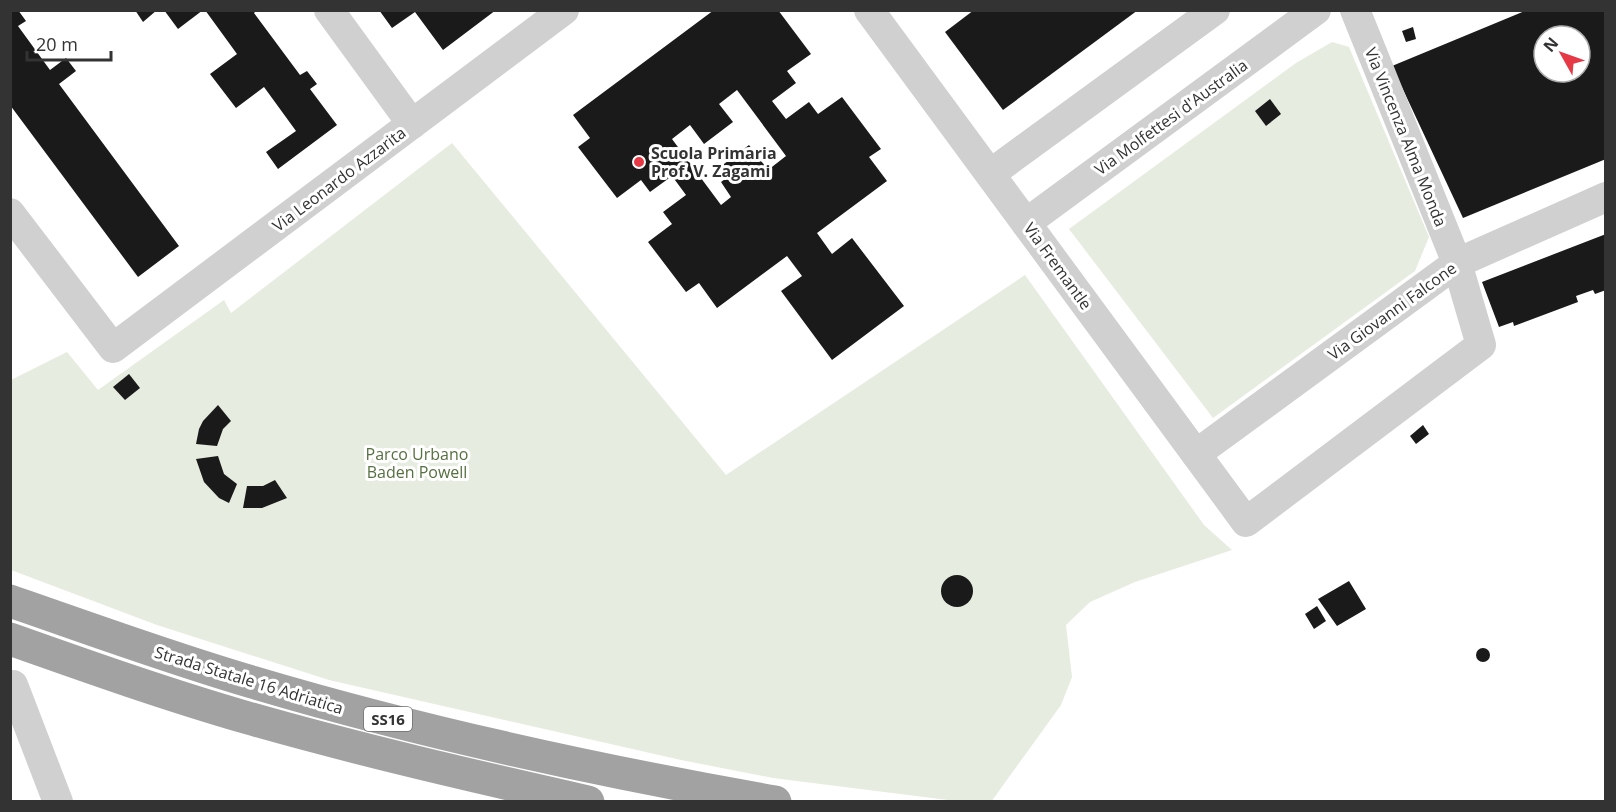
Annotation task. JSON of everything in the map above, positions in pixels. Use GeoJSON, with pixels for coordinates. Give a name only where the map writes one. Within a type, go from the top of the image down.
{"type":"FeatureCollection","features":[{"type":"Feature","properties":{"kind":"highway","name":"Strada Statale 16 Adriatica"},"geometry":{"type":"LineString","coordinates":[[10,601],[142,648],[250,682],[344,708],[626,775],[775,801]]}},
{"type":"Feature","properties":{"kind":"highway","name":"SS16"},"geometry":{"type":"LineString","coordinates":[[10,639],[130,682],[246,717],[456,772],[588,801]]}},
{"type":"Feature","properties":{"kind":"street"},"geometry":{"type":"LineString","coordinates":[[329,10],[412,124]]}},
{"type":"Feature","properties":{"kind":"street","name":"Via Leonardo Azzarita"},"geometry":{"type":"LineString","coordinates":[[10,213],[113,348],[564,10]]}},
{"type":"Feature","properties":{"kind":"street"},"geometry":{"type":"LineString","coordinates":[[990,174],[1215,10]]}},
{"type":"Feature","properties":{"kind":"street","name":"Via Molfettesi d'Australia"},"geometry":{"type":"LineString","coordinates":[[1026,224],[1316,10]]}},
{"type":"Feature","properties":{"kind":"street","name":"Via Vincenza Alma Monda"},"geometry":{"type":"LineString","coordinates":[[1246,522],[1481,345],[1457,263],[1355,10]]}},
{"type":"Feature","properties":{"kind":"street","name":"Via Fremantle"},"geometry":{"type":"LineString","coordinates":[[874,12],[1026,224],[1246,522]]}},
{"type":"Feature","properties":{"kind":"street","name":"Via Giovanni Falcone"},"geometry":{"type":"LineString","coordinates":[[1196,454],[1457,263],[1605,197]]}},
{"type":"Feature","properties":{"kind":"street"},"geometry":{"type":"LineString","coordinates":[[13,685],[58,801]]}},
{"type":"Feature","properties":{"kind":"green space"},"geometry":{"type":"Polygon","coordinates":[[[1332,42],[1349,47],[1429,237],[1415,271],[1213,418],[1069,229],[1296,63],[1332,42]]]}},
{"type":"Feature","properties":{"kind":"green space","name":"Parco Urbano Baden Powell"},"geometry":{"type":"Polygon","coordinates":[[[452,143],[726,475],[1025,275],[1204,525],[1232,550],[1135,582],[1090,602],[1066,625],[1072,677],[1061,705],[991,802],[956,801],[773,778],[681,760],[329,680],[157,625],[11,570],[11,380],[67,352],[98,390],[224,300],[231,313],[452,143]]]}},
{"type":"Feature","properties":{"kind":"building"},"geometry":{"type":"Polygon","coordinates":[[[10,10],[18,10],[26,21],[18,26],[50,70],[66,58],[76,71],[59,84],[179,246],[138,277],[10,105],[10,10]]]}},
{"type":"Feature","properties":{"kind":"building"},"geometry":{"type":"Polygon","coordinates":[[[135,10],[157,10],[143,22],[135,10]]]}},
{"type":"Feature","properties":{"kind":"building"},"geometry":{"type":"Polygon","coordinates":[[[164,10],[203,10],[178,29],[164,10]]]}},
{"type":"Feature","properties":{"kind":"building"},"geometry":{"type":"Polygon","coordinates":[[[205,10],[257,10],[254,13],[300,75],[307,71],[317,84],[310,89],[337,125],[278,169],[266,152],[296,131],[264,87],[236,108],[210,74],[237,54],[205,10]]]}},
{"type":"Feature","properties":{"kind":"building"},"geometry":{"type":"Polygon","coordinates":[[[379,10],[496,10],[443,50],[415,12],[392,28],[379,10]]]}},
{"type":"Feature","properties":{"kind":"building","name":"Scuola Primaria Prof. V. Zagami"},"geometry":{"type":"Polygon","coordinates":[[[714,10],[778,10],[811,54],[787,71],[796,83],[772,101],[786,119],[809,102],[818,114],[842,97],[881,149],[869,157],[887,181],[817,233],[832,254],[852,238],[904,306],[832,360],[781,291],[802,276],[787,256],[717,308],[699,283],[686,292],[648,242],[672,224],[663,212],[686,195],[672,176],[650,192],[641,180],[617,198],[578,147],[590,138],[573,115],[714,10]],[[737,90],[719,104],[733,122],[704,144],[690,125],[672,139],[721,205],[731,197],[721,182],[728,177],[720,167],[749,145],[768,170],[786,156],[737,90]]]}},
{"type":"Feature","properties":{"kind":"building"},"geometry":{"type":"Polygon","coordinates":[[[974,10],[1138,10],[1003,110],[945,32],[974,10]]]}},
{"type":"Feature","properties":{"kind":"building"},"geometry":{"type":"Polygon","coordinates":[[[1527,10],[1606,10],[1606,159],[1463,218],[1392,66],[1527,10]]]}},
{"type":"Feature","properties":{"kind":"building"},"geometry":{"type":"Polygon","coordinates":[[[1413,27],[1416,39],[1406,42],[1402,31],[1413,27]]]}},
{"type":"Feature","properties":{"kind":"building"},"geometry":{"type":"Polygon","coordinates":[[[1270,99],[1281,114],[1266,126],[1255,111],[1270,99]]]}},
{"type":"Feature","properties":{"kind":"building"},"geometry":{"type":"Polygon","coordinates":[[[1606,234],[1606,290],[1595,294],[1593,290],[1576,296],[1578,302],[1514,326],[1513,322],[1499,327],[1482,282],[1606,234]]]}},
{"type":"Feature","properties":{"kind":"building"},"geometry":{"type":"Polygon","coordinates":[[[129,374],[140,388],[125,400],[113,387],[129,374]]]}},
{"type":"Feature","properties":{"kind":"building"},"geometry":{"type":"Polygon","coordinates":[[[218,405],[231,421],[223,429],[217,446],[196,444],[203,421],[218,405]]]}},
{"type":"Feature","properties":{"kind":"building"},"geometry":{"type":"Polygon","coordinates":[[[1423,425],[1429,434],[1416,444],[1410,436],[1423,425]]]}},
{"type":"Feature","properties":{"kind":"building"},"geometry":{"type":"Polygon","coordinates":[[[218,456],[224,474],[237,484],[229,503],[219,498],[204,482],[196,459],[218,456]]]}},
{"type":"Feature","properties":{"kind":"building"},"geometry":{"type":"Polygon","coordinates":[[[275,480],[287,498],[262,508],[243,508],[247,486],[263,486],[275,480]]]}},
{"type":"Feature","properties":{"kind":"building"},"geometry":{"type":"Polygon","coordinates":[[[957,575],[969,579],[973,591],[969,603],[957,607],[945,603],[941,591],[945,579],[957,575]]]}},
{"type":"Feature","properties":{"kind":"building"},"geometry":{"type":"Polygon","coordinates":[[[1349,581],[1366,609],[1337,626],[1318,599],[1349,581]]]}},
{"type":"Feature","properties":{"kind":"building"},"geometry":{"type":"Polygon","coordinates":[[[1317,606],[1326,621],[1314,629],[1305,614],[1317,606]]]}},
{"type":"Feature","properties":{"kind":"building"},"geometry":{"type":"Polygon","coordinates":[[[1480,648],[1486,648],[1490,655],[1486,662],[1480,662],[1476,658],[1476,652],[1480,648]]]}},
{"type":"Feature","properties":{"kind":"place","name":"Scuola Primaria Prof. V. Zagami"},"geometry":{"type":"Point","coordinates":[639,162]}}]}
